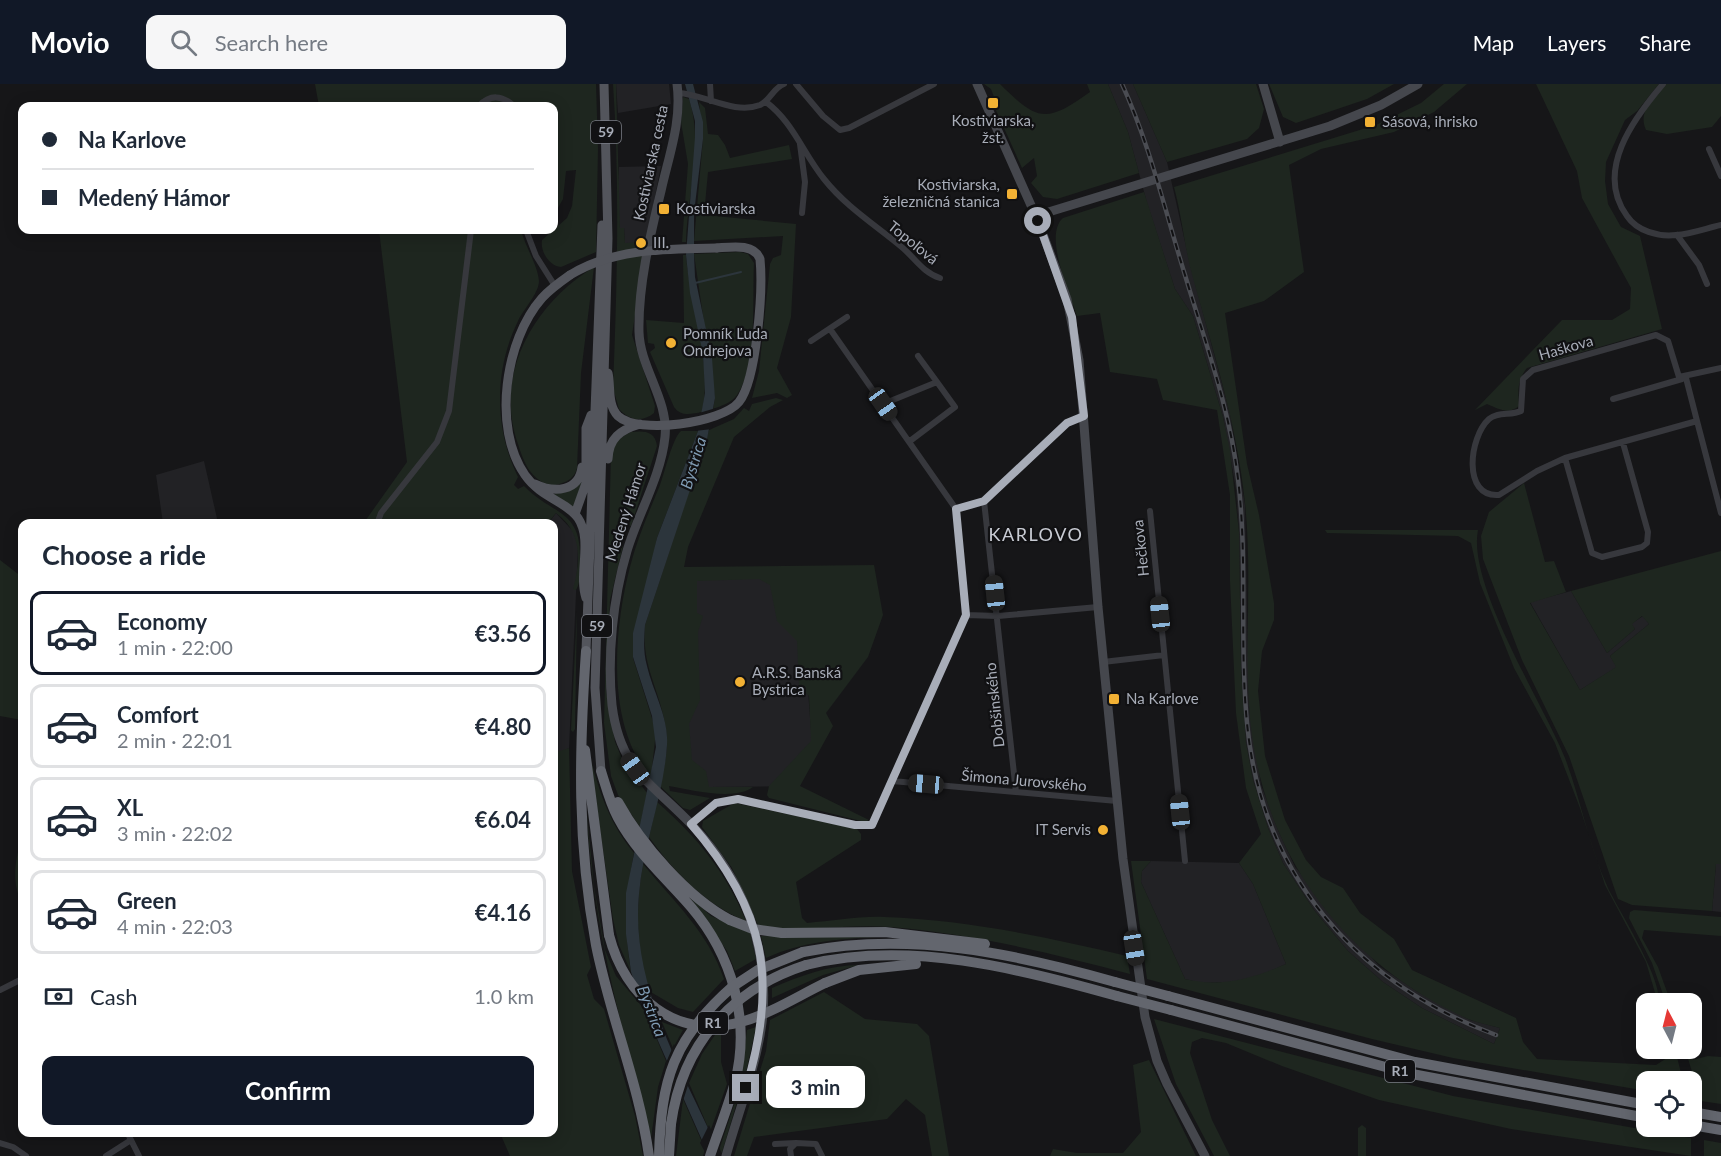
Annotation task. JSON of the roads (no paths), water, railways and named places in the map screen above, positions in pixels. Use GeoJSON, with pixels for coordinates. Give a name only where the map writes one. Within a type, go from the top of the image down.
{"type":"FeatureCollection","features":[{"type":"Feature","properties":{"kind":"highway"},"geometry":{"type":"LineString","coordinates":[[586,651],[581,723],[580,804],[591,912],[607,992],[637,1101],[649,1156]]}},
{"type":"Feature","properties":{"kind":"highway"},"geometry":{"type":"LineString","coordinates":[[581,723],[609,935],[625,977],[640,996],[659,1011],[684,1022],[714,1026],[742,1022],[825,983],[873,967],[979,963]]}},
{"type":"Feature","properties":{"kind":"highway"},"geometry":{"type":"LineString","coordinates":[[603,776],[632,833],[652,864],[709,932],[723,956],[735,988],[740,1029],[739,1062],[735,1083],[710,1156]]}},
{"type":"Feature","properties":{"kind":"highway"},"geometry":{"type":"LineString","coordinates":[[632,833],[654,851],[700,900],[730,920],[753,929],[782,933],[860,931],[911,934],[1011,949],[1040,961]]}},
{"type":"Feature","properties":{"kind":"highway","name":"R1"},"geometry":{"type":"LineString","coordinates":[[659,1156],[661,1105],[667,1080],[682,1045],[707,1011],[732,987],[758,970],[802,952],[841,946],[906,944],[955,947],[1040,961],[1426,1064],[1636,1102]]}},
{"type":"Feature","properties":{"kind":"highway","name":"R1"},"geometry":{"type":"LineString","coordinates":[[669,1156],[676,1096],[687,1066],[714,1021],[758,986],[806,965],[836,959],[882,957],[932,958],[1019,970],[1424,1076],[1636,1116]]}},
{"type":"Feature","properties":{"kind":"highway"},"geometry":{"type":"LineString","coordinates":[[1702,1114],[1721,1117]]}},
{"type":"Feature","properties":{"kind":"highway"},"geometry":{"type":"LineString","coordinates":[[1702,1127],[1721,1130]]}},
{"type":"Feature","properties":{"kind":"main road","name":"59"},"geometry":{"type":"LineString","coordinates":[[603,776],[595,688],[605,362],[607,181],[604,84]]}},
{"type":"Feature","properties":{"kind":"main road","name":"59"},"geometry":{"type":"LineString","coordinates":[[586,651],[600,247],[607,181]]}},
{"type":"Feature","properties":{"kind":"main road"},"geometry":{"type":"LineString","coordinates":[[588,604],[582,586],[583,538],[580,524],[575,514],[545,496],[530,481],[518,463],[512,441],[506,406],[507,386],[509,369],[523,330],[541,300],[555,286],[597,260],[622,254],[717,248],[754,250],[760,259],[753,365],[748,385],[734,407],[715,418],[686,423],[641,424],[627,428],[614,437],[602,481]]}},
{"type":"Feature","properties":{"kind":"main road"},"geometry":{"type":"LineString","coordinates":[[605,362],[613,408],[626,420],[641,424]]}},
{"type":"Feature","properties":{"kind":"main road"},"geometry":{"type":"LineString","coordinates":[[575,514],[586,483],[586,428],[593,409]]}},
{"type":"Feature","properties":{"kind":"main road"},"geometry":{"type":"LineString","coordinates":[[530,481],[548,489],[558,490],[576,482],[581,476],[585,447]]}},
{"type":"Feature","properties":{"kind":"street"},"geometry":{"type":"LineString","coordinates":[[710,84],[711,101]]}},
{"type":"Feature","properties":{"kind":"street"},"geometry":{"type":"LineString","coordinates":[[680,90],[711,101],[749,107],[766,102],[776,85],[784,84]]}},
{"type":"Feature","properties":{"kind":"street"},"geometry":{"type":"LineString","coordinates":[[796,84],[823,116],[840,130],[849,128],[929,86]]}},
{"type":"Feature","properties":{"kind":"street"},"geometry":{"type":"LineString","coordinates":[[977,84],[1038,216],[1072,317],[1084,416],[1098,607],[1117,801],[1131,927],[1145,1017],[1164,1076],[1205,1156]]}},
{"type":"Feature","properties":{"kind":"street"},"geometry":{"type":"LineString","coordinates":[[1263,84],[1280,142]]}},
{"type":"Feature","properties":{"kind":"street"},"geometry":{"type":"LineString","coordinates":[[1038,216],[1280,142],[1360,115],[1418,84]]}},
{"type":"Feature","properties":{"kind":"street"},"geometry":{"type":"LineString","coordinates":[[1663,84],[1632,126],[1616,164],[1615,181],[1618,200],[1629,219],[1639,228],[1651,233],[1677,235],[1721,225]]}},
{"type":"Feature","properties":{"kind":"street","name":"Kostiviarska cesta"},"geometry":{"type":"LineString","coordinates":[[664,423],[657,392],[640,343],[639,320],[651,235],[675,132],[680,90]]}},
{"type":"Feature","properties":{"kind":"street"},"geometry":{"type":"LineString","coordinates":[[483,102],[489,97],[499,96],[508,102]]}},
{"type":"Feature","properties":{"kind":"street","name":"Topoľová"},"geometry":{"type":"LineString","coordinates":[[766,102],[789,123],[800,144],[824,179],[849,206],[904,249],[927,272],[940,278]]}},
{"type":"Feature","properties":{"kind":"street","name":"Topoľová"},"geometry":{"type":"LineString","coordinates":[[800,144],[805,182],[802,213]]}},
{"type":"Feature","properties":{"kind":"street"},"geometry":{"type":"LineString","coordinates":[[1709,149],[1721,176]]}},
{"type":"Feature","properties":{"kind":"street"},"geometry":{"type":"LineString","coordinates":[[378,519],[436,442],[449,411],[471,234]]}},
{"type":"Feature","properties":{"kind":"street"},"geometry":{"type":"LineString","coordinates":[[528,234],[536,256],[555,286]]}},
{"type":"Feature","properties":{"kind":"street"},"geometry":{"type":"LineString","coordinates":[[1677,235],[1699,265],[1707,284]]}},
{"type":"Feature","properties":{"kind":"street"},"geometry":{"type":"LineString","coordinates":[[811,341],[847,317]]}},
{"type":"Feature","properties":{"kind":"street"},"geometry":{"type":"LineString","coordinates":[[726,1156],[758,1045],[762,1024],[763,974],[752,922],[736,884],[691,824],[716,803],[738,799],[855,825],[872,825],[966,615],[956,509],[830,329]]}},
{"type":"Feature","properties":{"kind":"street","name":"Haškova"},"geometry":{"type":"LineString","coordinates":[[1697,421],[1565,458],[1537,471],[1506,493],[1494,496],[1484,490],[1473,473],[1472,448],[1492,417],[1521,411],[1523,379],[1533,370],[1656,335],[1668,341],[1677,374],[1684,378],[1697,421],[1721,513]]}},
{"type":"Feature","properties":{"kind":"street"},"geometry":{"type":"LineString","coordinates":[[910,441],[955,407],[918,356]]}},
{"type":"Feature","properties":{"kind":"street"},"geometry":{"type":"LineString","coordinates":[[1613,399],[1721,368]]}},
{"type":"Feature","properties":{"kind":"street"},"geometry":{"type":"LineString","coordinates":[[883,404],[937,382]]}},
{"type":"Feature","properties":{"kind":"street"},"geometry":{"type":"LineString","coordinates":[[956,509],[984,501],[1067,423],[1084,416]]}},
{"type":"Feature","properties":{"kind":"street","name":"Medený Hámor"},"geometry":{"type":"LineString","coordinates":[[664,423],[665,436],[662,451],[622,574],[612,661],[612,699],[619,737],[626,755],[645,782],[691,824]]}},
{"type":"Feature","properties":{"kind":"street"},"geometry":{"type":"LineString","coordinates":[[1565,458],[1592,553],[1602,557],[1642,547],[1647,543],[1648,532],[1623,443]]}},
{"type":"Feature","properties":{"kind":"street","name":"Dobšinského"},"geometry":{"type":"LineString","coordinates":[[984,501],[1016,792]]}},
{"type":"Feature","properties":{"kind":"street","name":"Hečkova"},"geometry":{"type":"LineString","coordinates":[[1150,511],[1185,861]]}},
{"type":"Feature","properties":{"kind":"street"},"geometry":{"type":"LineString","coordinates":[[966,615],[998,616],[1098,607]]}},
{"type":"Feature","properties":{"kind":"street"},"geometry":{"type":"LineString","coordinates":[[1103,662],[1164,655]]}},
{"type":"Feature","properties":{"kind":"street","name":"Šimona Jurovského"},"geometry":{"type":"LineString","coordinates":[[892,781],[1117,801]]}},
{"type":"Feature","properties":{"kind":"street"},"geometry":{"type":"LineString","coordinates":[[0,990],[18,981]]}},
{"type":"Feature","properties":{"kind":"street"},"geometry":{"type":"LineString","coordinates":[[130,1137],[139,1156]]}},
{"type":"Feature","properties":{"kind":"street"},"geometry":{"type":"LineString","coordinates":[[106,1156],[131,1140]]}},
{"type":"Feature","properties":{"kind":"street"},"geometry":{"type":"LineString","coordinates":[[0,1143],[13,1147],[26,1156]]}},
{"type":"Feature","properties":{"kind":"street"},"geometry":{"type":"LineString","coordinates":[[790,1156],[790,1149],[796,1143]]}},
{"type":"Feature","properties":{"kind":"street"},"geometry":{"type":"LineString","coordinates":[[775,1144],[816,1144],[822,1156]]}},
{"type":"Feature","properties":{"kind":"water","name":"Bystrica"},"geometry":{"type":"Polygon","coordinates":[[[685,84],[693,84],[703,122],[694,213],[695,277],[712,358],[715,398],[707,439],[645,625],[646,661],[666,725],[667,745],[662,782],[641,875],[638,929],[651,996],[663,1029],[721,1156],[709,1156],[644,1009],[631,972],[626,934],[626,893],[656,747],[652,716],[633,657],[633,633],[657,538],[698,431],[705,393],[703,354],[690,293],[686,255],[695,121],[685,84]]]}},
{"type":"Feature","properties":{"kind":"waterway"},"geometry":{"type":"LineString","coordinates":[[695,283],[741,272]]}},
{"type":"Feature","properties":{"kind":"railway"},"geometry":{"type":"LineString","coordinates":[[1122,84],[1141,131],[1156,178],[1216,376],[1229,427],[1241,509],[1247,723],[1256,778],[1272,828],[1295,874],[1324,916],[1359,953],[1400,986],[1446,1013],[1496,1035]]}},
{"type":"Feature","properties":{"kind":"place","name":"Kostiviarska, žst."},"geometry":{"type":"Point","coordinates":[993,103]}},
{"type":"Feature","properties":{"kind":"place","name":"Sásová, ihrisko"},"geometry":{"type":"Point","coordinates":[1370,122]}},
{"type":"Feature","properties":{"kind":"place","name":"Kostiviarska, železničná stanica"},"geometry":{"type":"Point","coordinates":[1012,194]}},
{"type":"Feature","properties":{"kind":"place","name":"Kostiviarska"},"geometry":{"type":"Point","coordinates":[664,209]}},
{"type":"Feature","properties":{"kind":"place","name":"III."},"geometry":{"type":"Point","coordinates":[641,243]}},
{"type":"Feature","properties":{"kind":"place","name":"Pomník Ľuda Ondrejova"},"geometry":{"type":"Point","coordinates":[671,343]}},
{"type":"Feature","properties":{"kind":"place","name":"A.R.S. Banská Bystrica"},"geometry":{"type":"Point","coordinates":[740,682]}},
{"type":"Feature","properties":{"kind":"place","name":"Na Karlove"},"geometry":{"type":"Point","coordinates":[1114,699]}},
{"type":"Feature","properties":{"kind":"place","name":"IT Servis"},"geometry":{"type":"Point","coordinates":[1103,830]}},
{"type":"Feature","properties":{"kind":"district","name":"KARLOVO"},"geometry":{"type":"Point","coordinates":[1036,535]}}]}
